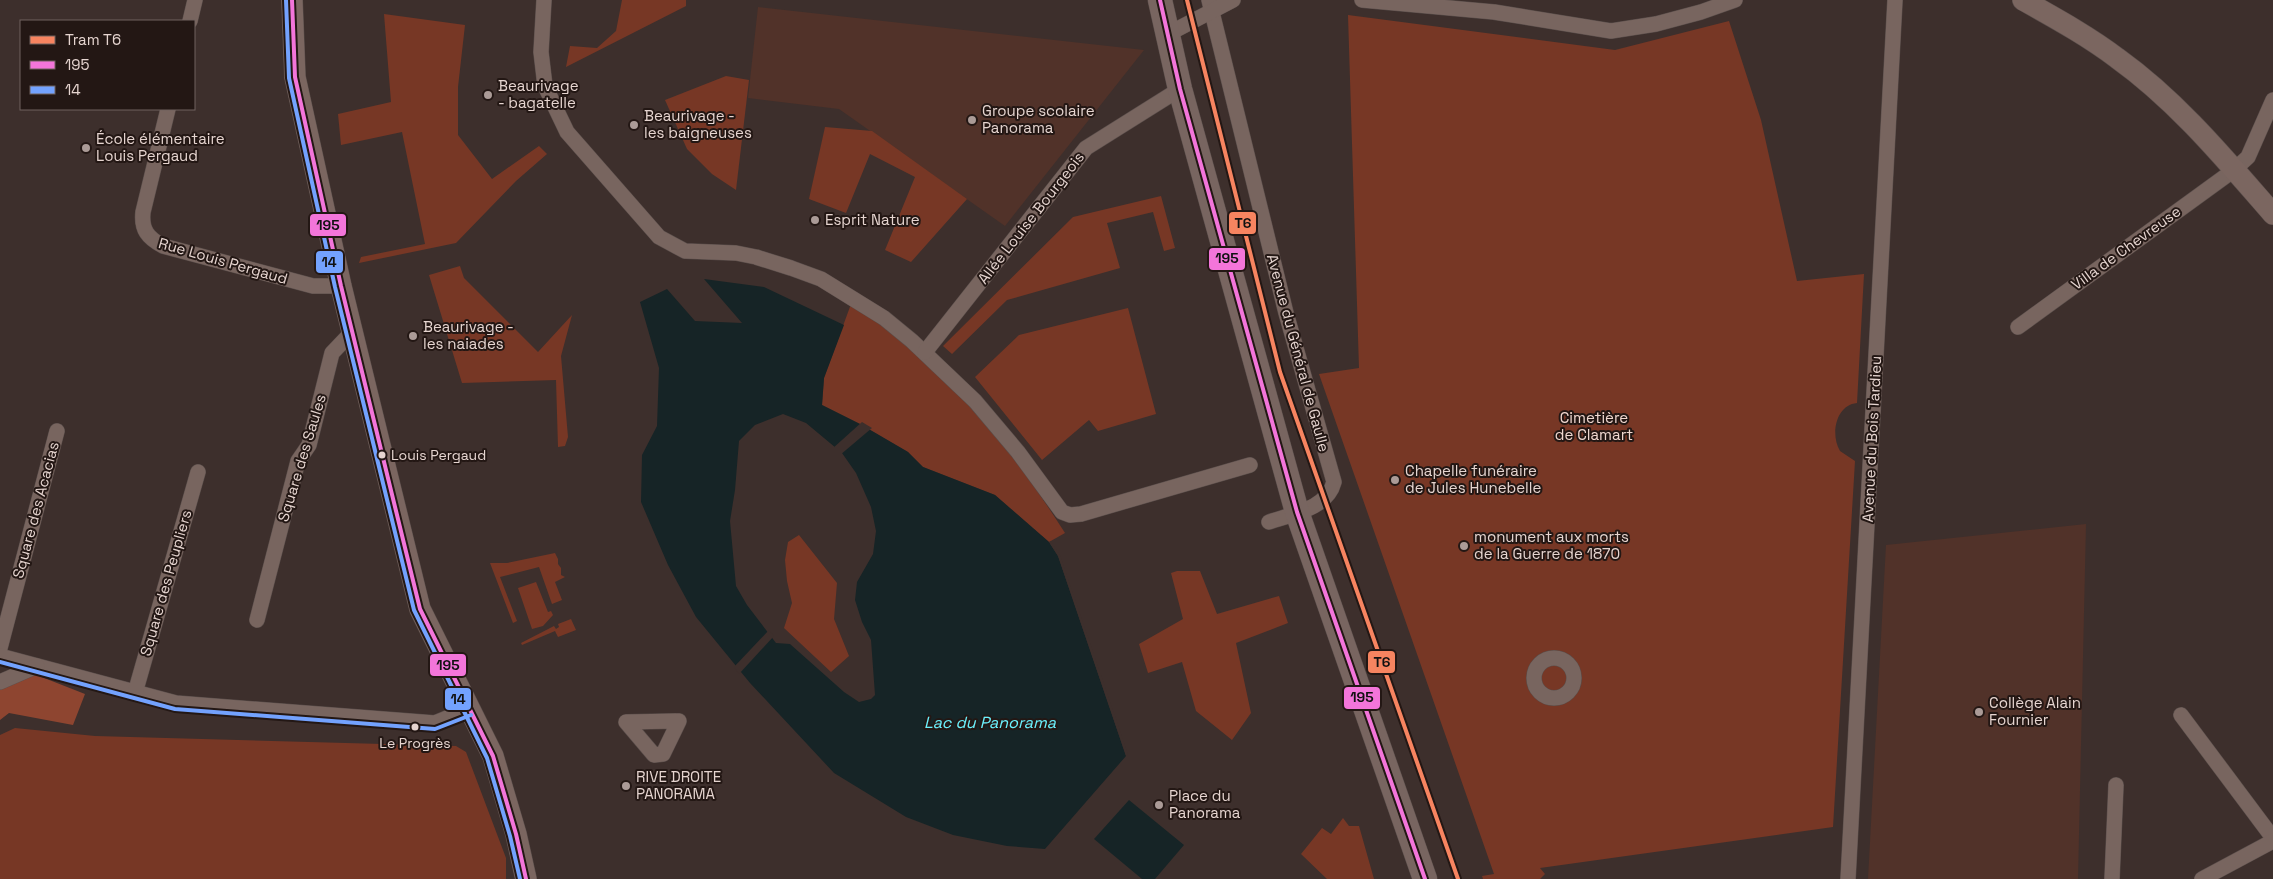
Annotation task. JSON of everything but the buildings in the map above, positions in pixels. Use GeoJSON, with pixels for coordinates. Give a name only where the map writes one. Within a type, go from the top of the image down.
{"type":"FeatureCollection","features":[{"type":"Feature","properties":{"kind":"main road"},"geometry":{"type":"LineString","coordinates":[[1160,0],[1180,89],[1297,512],[1425,879]]}},
{"type":"Feature","properties":{"kind":"street"},"geometry":{"type":"LineString","coordinates":[[190,20],[195,0]]}},
{"type":"Feature","properties":{"kind":"street"},"geometry":{"type":"LineString","coordinates":[[292,0],[296,77],[341,286],[420,609],[493,756],[516,834],[526,879]]}},
{"type":"Feature","properties":{"kind":"street"},"geometry":{"type":"LineString","coordinates":[[544,0],[541,52],[545,86],[567,132],[659,237],[685,251],[736,253],[756,257],[821,279],[884,318],[925,352],[975,401],[1018,452],[1052,501],[1062,512],[1070,515],[1081,514],[1250,465]]}},
{"type":"Feature","properties":{"kind":"street"},"geometry":{"type":"LineString","coordinates":[[1168,34],[1210,6],[1233,0]]}},
{"type":"Feature","properties":{"kind":"street"},"geometry":{"type":"LineString","coordinates":[[1362,0],[1494,12],[1611,32],[1656,24],[1701,12],[1735,0]]}},
{"type":"Feature","properties":{"kind":"street","name":"Avenue du Bois Tardieu"},"geometry":{"type":"LineString","coordinates":[[1848,879],[1895,0]]}},
{"type":"Feature","properties":{"kind":"street"},"geometry":{"type":"LineString","coordinates":[[2023,0],[2118,58],[2183,114],[2273,214]]}},
{"type":"Feature","properties":{"kind":"street","name":"Avenue du Général de Gaulle"},"geometry":{"type":"LineString","coordinates":[[1210,6],[1284,304],[1334,482],[1332,490],[1324,500],[1269,522]]}},
{"type":"Feature","properties":{"kind":"street","name":"Allée Louise Bourgeois"},"geometry":{"type":"LineString","coordinates":[[925,352],[1086,148],[1180,89]]}},
{"type":"Feature","properties":{"kind":"street","name":"Villa de Chevreuse"},"geometry":{"type":"LineString","coordinates":[[2018,327],[2234,170],[2248,157],[2273,100]]}},
{"type":"Feature","properties":{"kind":"street","name":"Rue Louis Pergaud"},"geometry":{"type":"LineString","coordinates":[[168,110],[143,212],[143,228],[148,236],[163,246],[313,286],[341,286]]}},
{"type":"Feature","properties":{"kind":"street","name":"Square des Saules"},"geometry":{"type":"LineString","coordinates":[[257,620],[298,461],[309,445],[332,353],[353,331]]}},
{"type":"Feature","properties":{"kind":"street","name":"Square des Acacias"},"geometry":{"type":"LineString","coordinates":[[0,648],[57,431]]}},
{"type":"Feature","properties":{"kind":"street","name":"Square des Peupliers"},"geometry":{"type":"LineString","coordinates":[[135,693],[198,472]]}},
{"type":"Feature","properties":{"kind":"street"},"geometry":{"type":"LineString","coordinates":[[0,656],[176,703],[435,723],[469,709]]}},
{"type":"Feature","properties":{"kind":"street"},"geometry":{"type":"LineString","coordinates":[[0,682],[37,666]]}},
{"type":"Feature","properties":{"kind":"street"},"geometry":{"type":"LineString","coordinates":[[2181,716],[2273,840],[2202,879]]}},
{"type":"Feature","properties":{"kind":"street"},"geometry":{"type":"LineString","coordinates":[[2112,879],[2116,785]]}},
{"type":"Feature","properties":{"kind":"shaded area","name":"Groupe scolaire Panorama"},"geometry":{"type":"Polygon","coordinates":[[[758,7],[1144,50],[1005,226],[839,109],[748,98],[758,7]]]}},
{"type":"Feature","properties":{"kind":"shaded area","name":"Collège Alain Fournier"},"geometry":{"type":"Polygon","coordinates":[[[2086,524],[2078,879],[1868,879],[1886,545],[2086,524]]]}},
{"type":"Feature","properties":{"kind":"shaded area"},"geometry":{"type":"Polygon","coordinates":[[[34,674],[85,694],[73,725],[9,713],[0,720],[0,687],[34,674]]]}},
{"type":"Feature","properties":{"kind":"green space"},"geometry":{"type":"Polygon","coordinates":[[[622,0],[686,0],[686,6],[566,67],[570,46],[597,48],[616,31],[622,0]]]}},
{"type":"Feature","properties":{"kind":"green space"},"geometry":{"type":"Polygon","coordinates":[[[384,14],[465,25],[458,87],[458,135],[492,179],[539,146],[547,154],[516,181],[456,243],[359,263],[361,257],[425,244],[402,132],[341,145],[338,114],[391,102],[384,14]]]}},
{"type":"Feature","properties":{"kind":"green space","name":"Cimetière de Clamart"},"geometry":{"type":"Polygon","coordinates":[[[1348,15],[1615,50],[1729,21],[1761,120],[1797,281],[1864,274],[1857,403],[1844,409],[1835,429],[1835,437],[1840,451],[1855,461],[1833,827],[1540,868],[1545,874],[1540,879],[1483,879],[1482,876],[1494,874],[1319,374],[1359,368],[1348,15]]]}},
{"type":"Feature","properties":{"kind":"green space"},"geometry":{"type":"Polygon","coordinates":[[[726,76],[749,80],[736,190],[712,174],[687,149],[665,100],[726,76]]]}},
{"type":"Feature","properties":{"kind":"green space"},"geometry":{"type":"Polygon","coordinates":[[[825,127],[872,131],[967,199],[911,262],[885,250],[915,177],[870,154],[846,213],[809,199],[825,127]]]}},
{"type":"Feature","properties":{"kind":"green space"},"geometry":{"type":"Polygon","coordinates":[[[1161,196],[1175,248],[1164,251],[1153,212],[1107,223],[1120,268],[1007,300],[952,354],[943,346],[1073,217],[1161,196]]]}},
{"type":"Feature","properties":{"kind":"green space"},"geometry":{"type":"Polygon","coordinates":[[[460,266],[464,278],[538,352],[572,315],[561,356],[568,437],[565,446],[558,447],[556,380],[462,383],[429,275],[460,266]]]}},
{"type":"Feature","properties":{"kind":"green space"},"geometry":{"type":"Polygon","coordinates":[[[851,304],[912,349],[935,369],[963,398],[1010,453],[1065,533],[1049,542],[995,495],[923,467],[908,452],[860,424],[822,405],[824,378],[851,304]]]}},
{"type":"Feature","properties":{"kind":"green space"},"geometry":{"type":"Polygon","coordinates":[[[1128,308],[1156,414],[1098,431],[1089,420],[1042,460],[975,377],[1019,335],[1128,308]]]}},
{"type":"Feature","properties":{"kind":"green space"},"geometry":{"type":"Polygon","coordinates":[[[799,535],[837,583],[834,619],[849,656],[831,672],[784,628],[792,603],[785,560],[788,542],[799,535]]]}},
{"type":"Feature","properties":{"kind":"green space"},"geometry":{"type":"Polygon","coordinates":[[[555,553],[561,568],[561,575],[565,577],[555,582],[562,600],[552,604],[539,567],[500,577],[517,621],[513,623],[490,563],[507,563],[555,553]]]}},
{"type":"Feature","properties":{"kind":"green space"},"geometry":{"type":"Polygon","coordinates":[[[1177,571],[1200,571],[1217,614],[1279,596],[1288,623],[1236,643],[1251,713],[1232,740],[1196,711],[1182,662],[1148,673],[1139,644],[1183,619],[1171,573],[1177,571]]]}},
{"type":"Feature","properties":{"kind":"green space"},"geometry":{"type":"Polygon","coordinates":[[[536,582],[548,612],[551,611],[553,615],[543,626],[532,629],[518,588],[536,582]]]}},
{"type":"Feature","properties":{"kind":"green space"},"geometry":{"type":"Polygon","coordinates":[[[571,619],[576,630],[558,637],[555,631],[522,645],[521,643],[554,626],[556,629],[559,627],[558,624],[571,619]]]}},
{"type":"Feature","properties":{"kind":"green space"},"geometry":{"type":"Polygon","coordinates":[[[15,728],[95,736],[456,746],[466,752],[506,858],[506,879],[0,879],[0,735],[15,728]]]}},
{"type":"Feature","properties":{"kind":"green space"},"geometry":{"type":"Polygon","coordinates":[[[1343,818],[1349,826],[1359,826],[1374,879],[1327,879],[1301,854],[1322,828],[1331,834],[1343,818]]]}},
{"type":"Feature","properties":{"kind":"water","name":"Lac du Panorama"},"geometry":{"type":"Polygon","coordinates":[[[704,279],[764,287],[844,325],[824,378],[822,405],[860,424],[908,452],[923,467],[995,495],[1049,542],[1058,556],[1126,756],[1045,849],[1007,846],[953,835],[906,817],[834,773],[750,683],[696,617],[668,565],[641,502],[642,455],[657,426],[659,368],[640,302],[667,289],[695,321],[742,323],[704,279]],[[783,414],[755,425],[739,441],[735,490],[730,521],[736,586],[747,605],[776,643],[790,644],[844,692],[859,702],[871,699],[875,695],[871,640],[862,622],[855,600],[857,582],[873,554],[876,531],[871,507],[856,473],[842,453],[806,423],[783,414]]]}},
{"type":"Feature","properties":{"kind":"water"},"geometry":{"type":"Polygon","coordinates":[[[1129,800],[1184,845],[1155,879],[1142,879],[1094,839],[1129,800]]]}},
{"type":"Feature","properties":{"kind":"pier"},"geometry":{"type":"Polygon","coordinates":[[[862,422],[872,428],[840,455],[832,449],[862,422]]]}},
{"type":"Feature","properties":{"kind":"pier"},"geometry":{"type":"Polygon","coordinates":[[[1051,541],[1060,555],[1128,754],[1126,756],[1058,556],[1049,542],[1051,541]]]}},
{"type":"Feature","properties":{"kind":"pier"},"geometry":{"type":"Polygon","coordinates":[[[769,630],[774,636],[739,674],[734,667],[769,630]]]}},
{"type":"Feature","properties":{"kind":"tram line","name":"T6"},"geometry":{"type":"LineString","coordinates":[[1187,0],[1280,372],[1458,879]]}},
{"type":"Feature","properties":{"kind":"transit line","name":"14"},"geometry":{"type":"LineString","coordinates":[[286,0],[289,78],[335,287],[414,610],[487,758],[510,836],[520,879]]}},
{"type":"Feature","properties":{"kind":"transit line","name":"195"},"geometry":{"type":"LineString","coordinates":[[292,0],[295,77],[341,286],[420,609],[493,756],[516,834],[526,879]]}},
{"type":"Feature","properties":{"kind":"transit line","name":"195"},"geometry":{"type":"LineString","coordinates":[[1160,0],[1180,89],[1297,512],[1425,879]]}},
{"type":"Feature","properties":{"kind":"transit line","name":"14"},"geometry":{"type":"LineString","coordinates":[[0,662],[175,709],[435,729],[471,715]]}},
{"type":"Feature","properties":{"kind":"place","name":"Beaurivage - bagatelle"},"geometry":{"type":"Point","coordinates":[488,95]}},
{"type":"Feature","properties":{"kind":"place","name":"Groupe scolaire Panorama"},"geometry":{"type":"Point","coordinates":[972,120]}},
{"type":"Feature","properties":{"kind":"place","name":"Beaurivage - les baigneuses"},"geometry":{"type":"Point","coordinates":[634,125]}},
{"type":"Feature","properties":{"kind":"place","name":"École élémentaire Louis Pergaud"},"geometry":{"type":"Point","coordinates":[86,148]}},
{"type":"Feature","properties":{"kind":"place","name":"Esprit Nature"},"geometry":{"type":"Point","coordinates":[815,220]}},
{"type":"Feature","properties":{"kind":"place","name":"Beaurivage - les naiades"},"geometry":{"type":"Point","coordinates":[413,336]}},
{"type":"Feature","properties":{"kind":"place","name":"Louis Pergaud"},"geometry":{"type":"Point","coordinates":[382,455]}},
{"type":"Feature","properties":{"kind":"place","name":"Chapelle funéraire de Jules Hunebelle"},"geometry":{"type":"Point","coordinates":[1395,480]}},
{"type":"Feature","properties":{"kind":"place","name":"monument aux morts de la Guerre de 1870"},"geometry":{"type":"Point","coordinates":[1464,546]}},
{"type":"Feature","properties":{"kind":"place","name":"Collège Alain Fournier"},"geometry":{"type":"Point","coordinates":[1979,712]}},
{"type":"Feature","properties":{"kind":"place","name":"Le Progrès"},"geometry":{"type":"Point","coordinates":[415,727]}},
{"type":"Feature","properties":{"kind":"place","name":"RIVE DROITE PANORAMA"},"geometry":{"type":"Point","coordinates":[626,786]}},
{"type":"Feature","properties":{"kind":"place","name":"Place du Panorama"},"geometry":{"type":"Point","coordinates":[1159,805]}}]}
